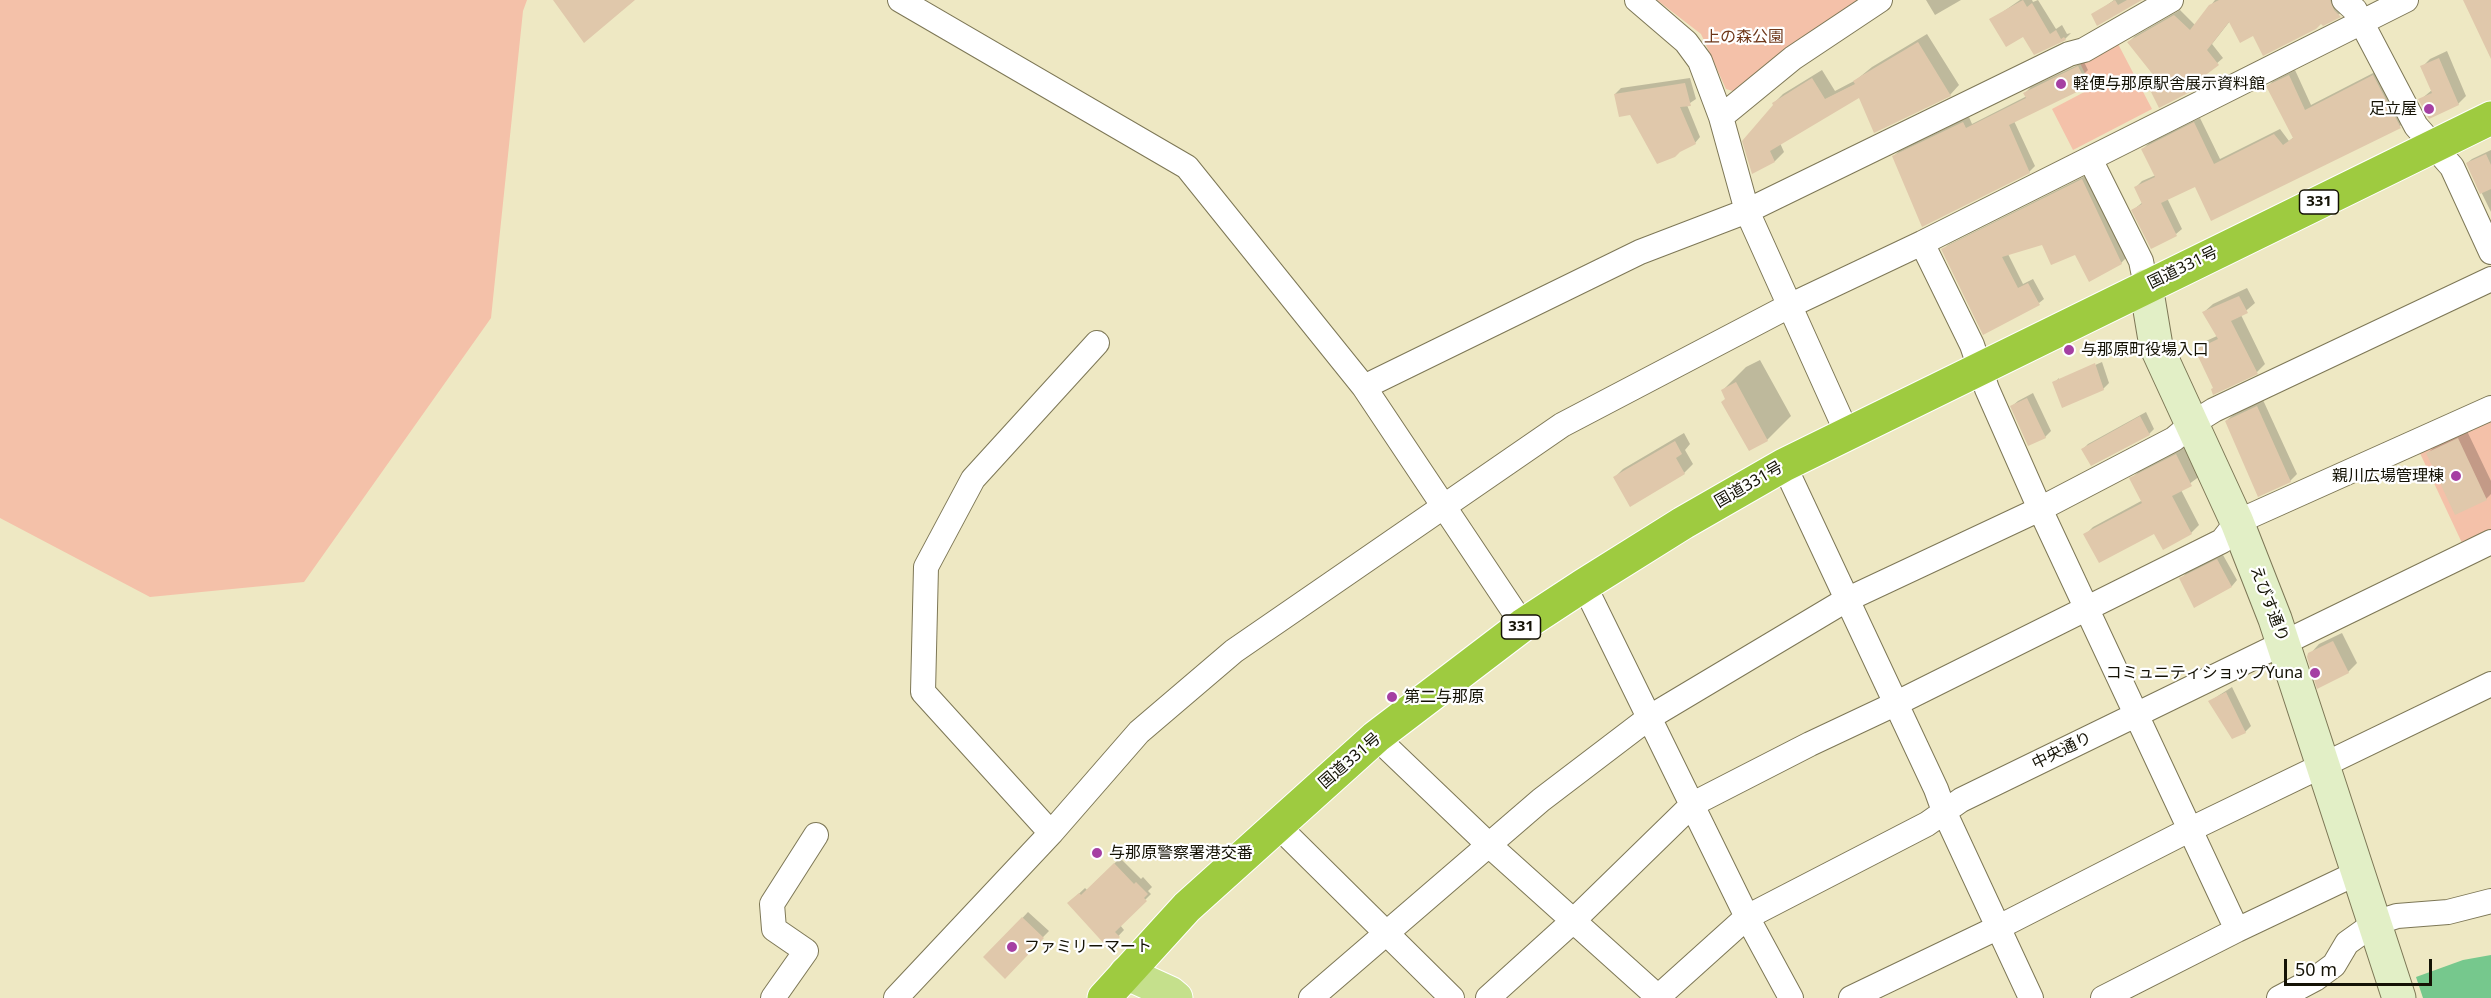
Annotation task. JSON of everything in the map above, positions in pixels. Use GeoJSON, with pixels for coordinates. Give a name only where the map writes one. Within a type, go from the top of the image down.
{"type":"FeatureCollection","features":[{"type":"Feature","properties":{"kind":"highway","name":"国道331号"},"geometry":{"type":"LineString","coordinates":[[1104,998],[1135,986],[1187,907],[1376,737],[1422,699],[1523,625],[1584,585],[1683,523],[1784,465],[2491,118]]}},
{"type":"Feature","properties":{"kind":"main road"},"geometry":{"type":"LineString","coordinates":[[1135,986],[1170,993],[1176,998]]}},
{"type":"Feature","properties":{"kind":"street"},"geometry":{"type":"LineString","coordinates":[[900,0],[1187,167],[1364,387],[1523,625]]}},
{"type":"Feature","properties":{"kind":"street"},"geometry":{"type":"LineString","coordinates":[[1637,0],[1686,42],[1700,61],[1721,117],[1747,211],[1847,433]]}},
{"type":"Feature","properties":{"kind":"street"},"geometry":{"type":"LineString","coordinates":[[1721,117],[1793,58],[1880,0]]}},
{"type":"Feature","properties":{"kind":"street"},"geometry":{"type":"LineString","coordinates":[[1364,387],[1640,252],[1747,211],[2069,54],[2084,50],[2171,0]]}},
{"type":"Feature","properties":{"kind":"street"},"geometry":{"type":"LineString","coordinates":[[2344,0],[2355,10],[2416,126],[2452,167],[2491,252]]}},
{"type":"Feature","properties":{"kind":"street"},"geometry":{"type":"LineString","coordinates":[[896,998],[1051,833],[1139,732],[1234,651],[1562,425],[1789,306],[1922,243],[2406,0]]}},
{"type":"Feature","properties":{"kind":"street"},"geometry":{"type":"LineString","coordinates":[[2090,159],[2141,261],[2146,286]]}},
{"type":"Feature","properties":{"kind":"street"},"geometry":{"type":"LineString","coordinates":[[1922,243],[1972,345],[1978,368],[2040,509],[2237,930]]}},
{"type":"Feature","properties":{"kind":"street"},"geometry":{"type":"LineString","coordinates":[[1311,998],[1541,800],[1650,717],[1846,600],[2040,509],[2174,439],[2193,423],[2214,410],[2491,279]]}},
{"type":"Feature","properties":{"kind":"street","name":"えびす通り"},"geometry":{"type":"LineString","coordinates":[[2146,286],[2156,346],[2237,522],[2284,642],[2399,998]]}},
{"type":"Feature","properties":{"kind":"street"},"geometry":{"type":"LineString","coordinates":[[1051,833],[923,692],[926,567],[973,479],[1097,343]]}},
{"type":"Feature","properties":{"kind":"street"},"geometry":{"type":"LineString","coordinates":[[1488,998],[1573,921],[1693,804],[2085,607],[2222,541],[2237,522],[2491,408]]}},
{"type":"Feature","properties":{"kind":"street"},"geometry":{"type":"LineString","coordinates":[[1784,465],[2031,998]]}},
{"type":"Feature","properties":{"kind":"street","name":"中央通り"},"geometry":{"type":"LineString","coordinates":[[1658,998],[1747,917],[1927,824],[1961,800],[2491,542]]}},
{"type":"Feature","properties":{"kind":"street"},"geometry":{"type":"LineString","coordinates":[[1584,585],[1747,917],[1791,998]]}},
{"type":"Feature","properties":{"kind":"street"},"geometry":{"type":"LineString","coordinates":[[1851,998],[1999,927],[2189,830],[2491,684]]}},
{"type":"Feature","properties":{"kind":"street"},"geometry":{"type":"LineString","coordinates":[[1376,737],[1489,845],[1658,998]]}},
{"type":"Feature","properties":{"kind":"street"},"geometry":{"type":"LineString","coordinates":[[1276,825],[1452,998]]}},
{"type":"Feature","properties":{"kind":"street"},"geometry":{"type":"LineString","coordinates":[[773,998],[806,951],[774,929],[772,904],[816,835]]}},
{"type":"Feature","properties":{"kind":"street"},"geometry":{"type":"LineString","coordinates":[[2103,998],[2237,930],[2357,873]]}},
{"type":"Feature","properties":{"kind":"street"},"geometry":{"type":"LineString","coordinates":[[2280,998],[2315,979],[2334,965],[2347,943],[2378,934],[2397,916],[2448,912],[2491,901]]}},
{"type":"Feature","properties":{"kind":"green space"},"geometry":{"type":"Polygon","coordinates":[[[0,0],[527,0],[523,11],[491,318],[304,582],[150,597],[0,518],[0,0]]]}},
{"type":"Feature","properties":{"kind":"green space","name":"上の森公園"},"geometry":{"type":"Polygon","coordinates":[[[1657,0],[1863,0],[1736,92],[1726,89],[1701,34],[1657,0]]]}},
{"type":"Feature","properties":{"kind":"green space"},"geometry":{"type":"Polygon","coordinates":[[[2117,42],[2152,109],[2073,150],[2052,109],[2092,88],[2079,61],[2117,42]]]}},
{"type":"Feature","properties":{"kind":"green space"},"geometry":{"type":"Polygon","coordinates":[[[2491,416],[2491,529],[2462,543],[2418,449],[2491,416]]]}},
{"type":"Feature","properties":{"kind":"shaded area"},"geometry":{"type":"Polygon","coordinates":[[[2491,955],[2491,998],[2383,998],[2416,977],[2463,960],[2491,955]]]}},
{"type":"Feature","properties":{"kind":"pier"},"geometry":{"type":"Polygon","coordinates":[[[2415,974],[2423,998],[2380,998],[2382,995],[2415,974]]]}},
{"type":"Feature","properties":{"kind":"building"},"geometry":{"type":"Polygon","coordinates":[[[553,0],[635,0],[584,43],[553,0]]]}},
{"type":"Feature","properties":{"kind":"building"},"geometry":{"type":"Polygon","coordinates":[[[2023,0],[2027,7],[2032,3],[2050,34],[2056,30],[2061,39],[2064,37],[2066,40],[2034,55],[2023,37],[2006,47],[1989,19],[2023,0]]]}},
{"type":"Feature","properties":{"kind":"building"},"geometry":{"type":"Polygon","coordinates":[[[2115,0],[2118,5],[2127,0],[2142,0],[2097,26],[2091,14],[2115,0]]]}},
{"type":"Feature","properties":{"kind":"building"},"geometry":{"type":"Polygon","coordinates":[[[2219,0],[2330,0],[2334,10],[2341,17],[2323,26],[2321,24],[2316,29],[2263,56],[2253,36],[2240,43],[2229,22],[2207,50],[2219,65],[2195,83],[2198,88],[2159,108],[2148,86],[2158,81],[2127,42],[2174,15],[2190,30],[2209,5],[2219,0]]]}},
{"type":"Feature","properties":{"kind":"building"},"geometry":{"type":"Polygon","coordinates":[[[2463,0],[2491,0],[2491,59],[2463,0]]]}},
{"type":"Feature","properties":{"kind":"building"},"geometry":{"type":"Polygon","coordinates":[[[1918,42],[1951,96],[1874,133],[1859,98],[1770,151],[1775,162],[1752,174],[1742,141],[1773,105],[1772,103],[1812,78],[1825,99],[1855,84],[1853,81],[1918,42]]]}},
{"type":"Feature","properties":{"kind":"building"},"geometry":{"type":"Polygon","coordinates":[[[2439,58],[2459,105],[2429,119],[2418,99],[2432,93],[2420,66],[2439,58]]]}},
{"type":"Feature","properties":{"kind":"building"},"geometry":{"type":"Polygon","coordinates":[[[2078,66],[2083,76],[2078,79],[2083,89],[2009,125],[2030,173],[1922,227],[1892,156],[1963,122],[1966,128],[2026,98],[2023,93],[2078,66]]]}},
{"type":"Feature","properties":{"kind":"building"},"geometry":{"type":"Polygon","coordinates":[[[2289,75],[2305,110],[2373,75],[2401,128],[2211,221],[2195,187],[2161,203],[2177,236],[2151,249],[2131,210],[2142,204],[2134,187],[2155,177],[2141,149],[2194,122],[2214,164],[2274,134],[2283,145],[2293,138],[2266,86],[2289,75]]]}},
{"type":"Feature","properties":{"kind":"building"},"geometry":{"type":"Polygon","coordinates":[[[1685,83],[1691,106],[1680,107],[1696,144],[1675,157],[1657,164],[1630,115],[1619,117],[1614,94],[1685,83]]]}},
{"type":"Feature","properties":{"kind":"building"},"geometry":{"type":"Polygon","coordinates":[[[2486,154],[2491,165],[2491,189],[2480,194],[2466,163],[2486,154]]]}},
{"type":"Feature","properties":{"kind":"building"},"geometry":{"type":"Polygon","coordinates":[[[2082,179],[2122,264],[2089,282],[2075,255],[2051,265],[2042,245],[2002,257],[2018,288],[2028,283],[2040,305],[1983,335],[1941,249],[2082,179]]]}},
{"type":"Feature","properties":{"kind":"building"},"geometry":{"type":"Polygon","coordinates":[[[2239,296],[2248,313],[2231,321],[2258,374],[2213,395],[2211,389],[2213,388],[2195,350],[2218,339],[2202,312],[2239,296]]]}},
{"type":"Feature","properties":{"kind":"building"},"geometry":{"type":"Polygon","coordinates":[[[2095,363],[2104,390],[2062,408],[2052,382],[2095,363]]]}},
{"type":"Feature","properties":{"kind":"building"},"geometry":{"type":"Polygon","coordinates":[[[1736,382],[1768,441],[1749,451],[1721,402],[1725,399],[1721,390],[1736,382]]]}},
{"type":"Feature","properties":{"kind":"building"},"geometry":{"type":"Polygon","coordinates":[[[2027,398],[2046,438],[2028,446],[2010,406],[2027,398]]]}},
{"type":"Feature","properties":{"kind":"building"},"geometry":{"type":"Polygon","coordinates":[[[2257,406],[2291,482],[2258,497],[2225,421],[2257,406]]]}},
{"type":"Feature","properties":{"kind":"building"},"geometry":{"type":"Polygon","coordinates":[[[2140,416],[2150,435],[2091,466],[2081,449],[2140,416]]]}},
{"type":"Feature","properties":{"kind":"building","name":"親川広場管理棟"},"geometry":{"type":"Polygon","coordinates":[[[2458,438],[2487,500],[2455,515],[2426,453],[2458,438]]]}},
{"type":"Feature","properties":{"kind":"building"},"geometry":{"type":"Polygon","coordinates":[[[1675,441],[1682,454],[1676,458],[1685,474],[1630,507],[1613,477],[1675,441]]]}},
{"type":"Feature","properties":{"kind":"building"},"geometry":{"type":"Polygon","coordinates":[[[2176,454],[2192,486],[2172,496],[2192,534],[2163,550],[2154,534],[2099,563],[2083,534],[2142,503],[2129,478],[2176,454]]]}},
{"type":"Feature","properties":{"kind":"building"},"geometry":{"type":"Polygon","coordinates":[[[2217,559],[2232,587],[2194,608],[2179,578],[2217,559]]]}},
{"type":"Feature","properties":{"kind":"building"},"geometry":{"type":"Polygon","coordinates":[[[2333,641],[2349,673],[2317,689],[2307,657],[2308,653],[2333,641]]]}},
{"type":"Feature","properties":{"kind":"building"},"geometry":{"type":"Polygon","coordinates":[[[2226,692],[2246,733],[2232,739],[2208,701],[2226,692]]]}},
{"type":"Feature","properties":{"kind":"building"},"geometry":{"type":"Polygon","coordinates":[[[1114,863],[1134,884],[1136,882],[1148,894],[1144,898],[1147,901],[1115,932],[1120,937],[1108,948],[1067,903],[1079,893],[1081,895],[1114,863]]]}},
{"type":"Feature","properties":{"kind":"building"},"geometry":{"type":"Polygon","coordinates":[[[1022,917],[1044,938],[1005,979],[983,957],[1022,917]]]}},
{"type":"Feature","properties":{"kind":"place","name":"軽便与那原駅舎展示資料館"},"geometry":{"type":"Point","coordinates":[2061,84]}},
{"type":"Feature","properties":{"kind":"place","name":"足立屋"},"geometry":{"type":"Point","coordinates":[2429,109]}},
{"type":"Feature","properties":{"kind":"place","name":"与那原町役場入口"},"geometry":{"type":"Point","coordinates":[2069,350]}},
{"type":"Feature","properties":{"kind":"place","name":"親川広場管理棟"},"geometry":{"type":"Point","coordinates":[2456,476]}},
{"type":"Feature","properties":{"kind":"place","name":"コミュニティショップYuna"},"geometry":{"type":"Point","coordinates":[2315,673]}},
{"type":"Feature","properties":{"kind":"place","name":"第二与那原"},"geometry":{"type":"Point","coordinates":[1392,697]}},
{"type":"Feature","properties":{"kind":"place","name":"与那原警察署港交番"},"geometry":{"type":"Point","coordinates":[1097,853]}},
{"type":"Feature","properties":{"kind":"place","name":"ファミリーマート"},"geometry":{"type":"Point","coordinates":[1012,947]}}]}
